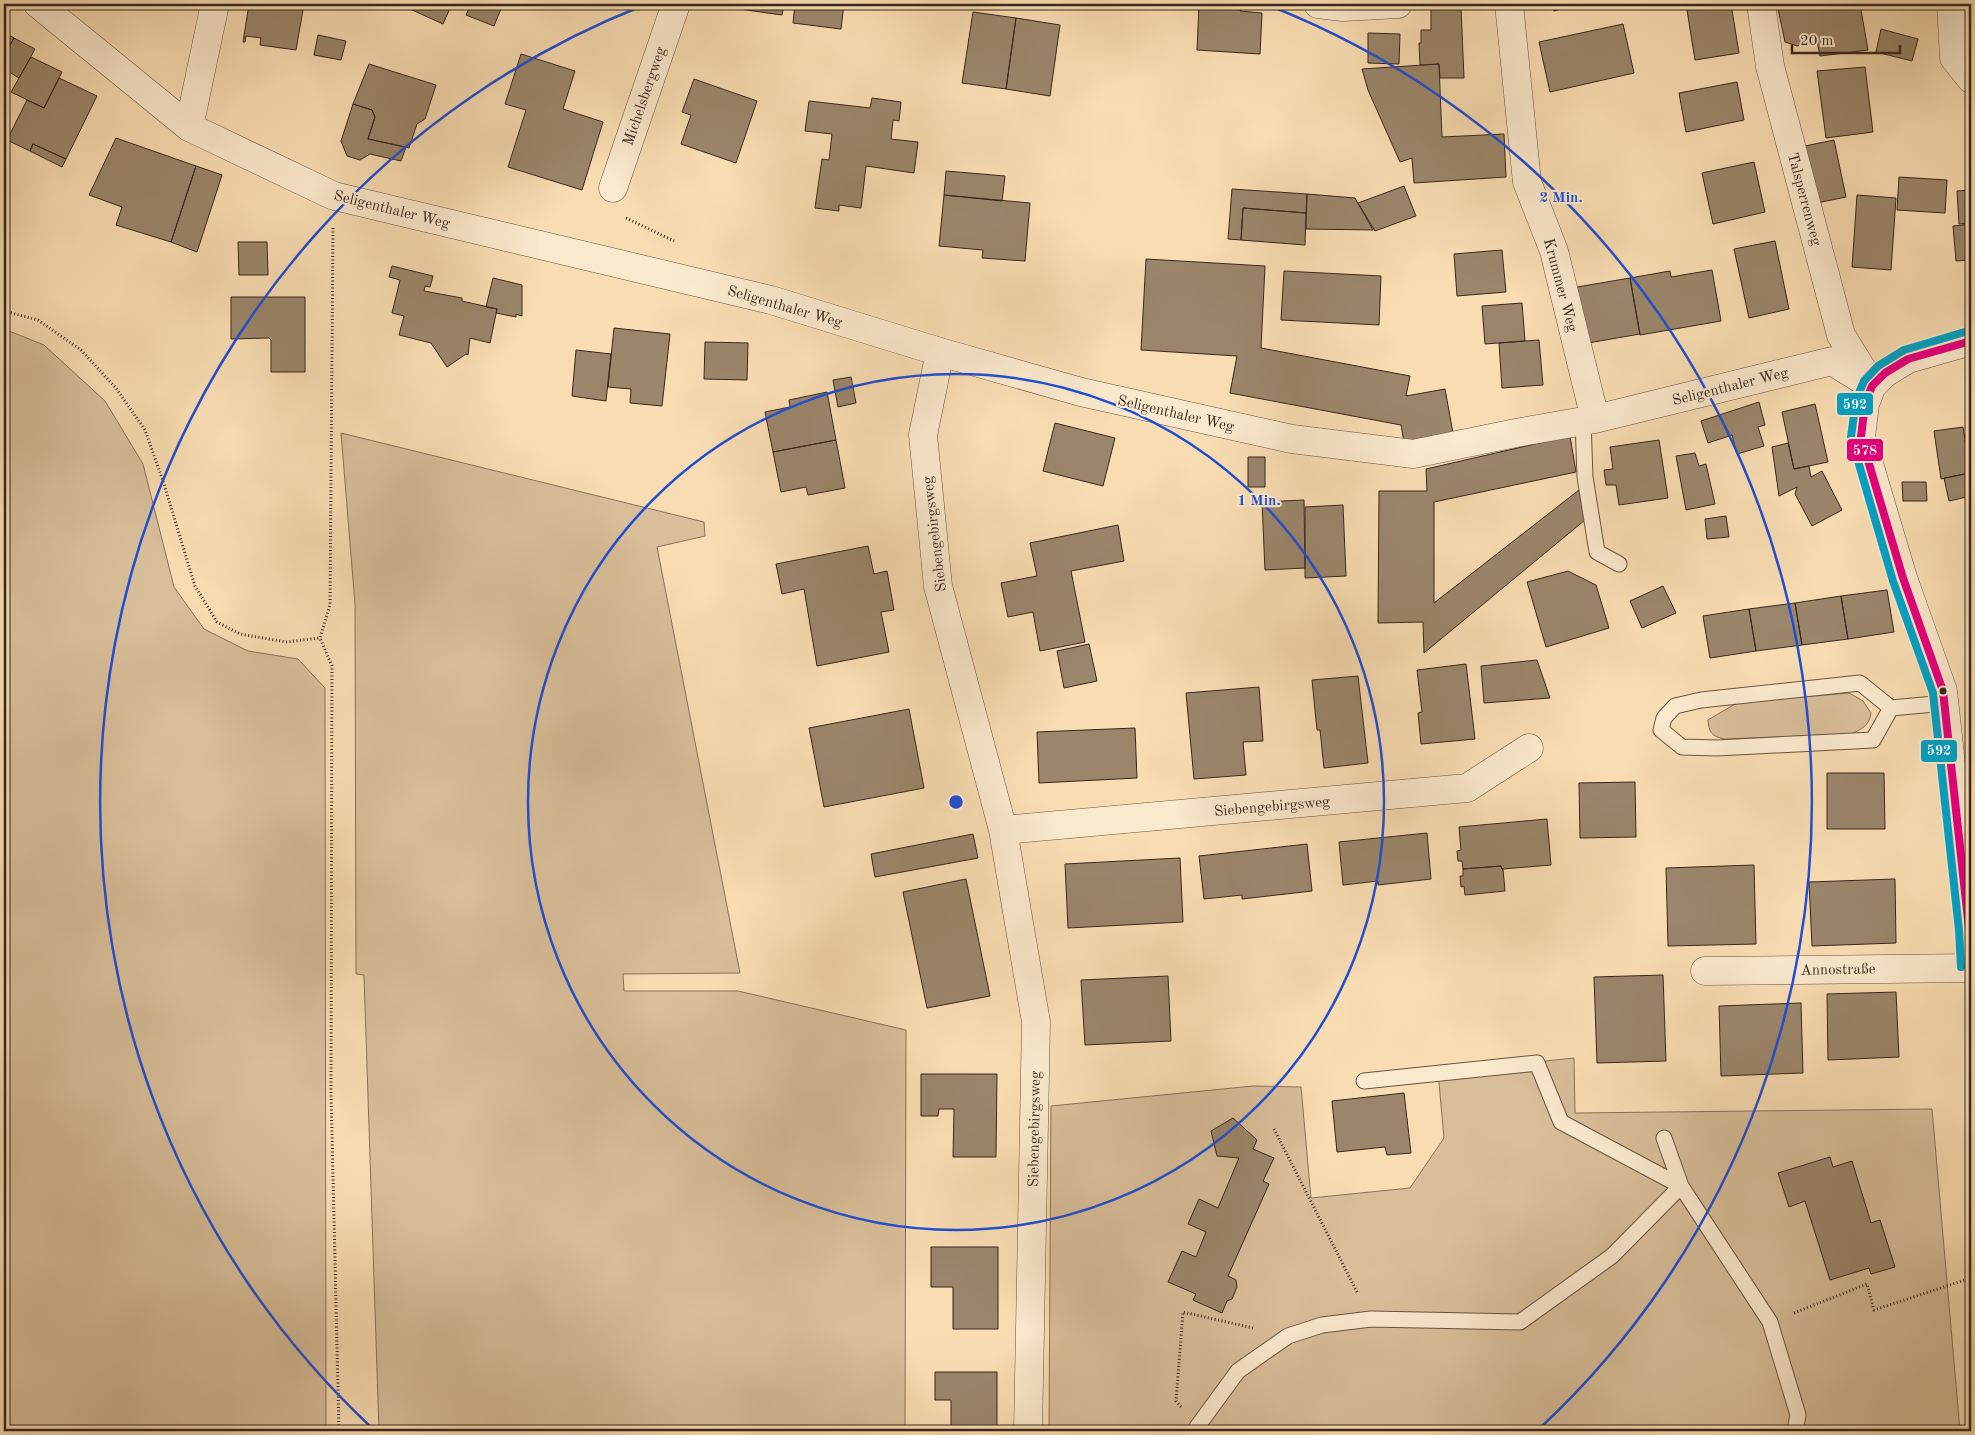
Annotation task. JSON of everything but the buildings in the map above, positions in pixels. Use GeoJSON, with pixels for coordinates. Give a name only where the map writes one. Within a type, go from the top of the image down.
{"type":"FeatureCollection","features":[{"type":"Feature","properties":{"kind":"street","name":"Seligenthaler Weg"},"geometry":{"type":"LineString","coordinates":[[38,4],[189,127],[334,196],[771,300],[940,352],[1081,392],[1292,439],[1413,454],[1589,420],[1832,361],[1872,386]]}},
{"type":"Feature","properties":{"kind":"street"},"geometry":{"type":"LineString","coordinates":[[189,127],[215,4]]}},
{"type":"Feature","properties":{"kind":"street","name":"Michelsbergweg"},"geometry":{"type":"LineString","coordinates":[[613,188],[676,4]]}},
{"type":"Feature","properties":{"kind":"street"},"geometry":{"type":"LineString","coordinates":[[1318,4],[1343,7],[1398,4]]}},
{"type":"Feature","properties":{"kind":"street","name":"Krummer Weg"},"geometry":{"type":"LineString","coordinates":[[1509,4],[1527,182],[1554,251],[1589,420]]}},
{"type":"Feature","properties":{"kind":"street","name":"Talsperrenweg"},"geometry":{"type":"LineString","coordinates":[[1761,4],[1770,66],[1841,335],[1872,386]]}},
{"type":"Feature","properties":{"kind":"street"},"geometry":{"type":"LineString","coordinates":[[1952,8],[1954,58],[1971,79]]}},
{"type":"Feature","properties":{"kind":"street"},"geometry":{"type":"LineString","coordinates":[[1872,386],[1885,373],[1908,359],[1971,341]]}},
{"type":"Feature","properties":{"kind":"street","name":"Siebengebirgsweg"},"geometry":{"type":"LineString","coordinates":[[940,352],[923,435],[938,586],[1003,830],[1036,1022],[1028,1431]]}},
{"type":"Feature","properties":{"kind":"street","name":"Annostraße"},"geometry":{"type":"LineString","coordinates":[[1705,971],[1971,967],[1970,929],[1946,703],[1903,578],[1861,437],[1865,404],[1872,386]]}},
{"type":"Feature","properties":{"kind":"street","name":"Siebengebirgsweg"},"geometry":{"type":"LineString","coordinates":[[1003,830],[1467,788],[1529,748]]}},
{"type":"Feature","properties":{"kind":"lane"},"geometry":{"type":"LineString","coordinates":[[1589,420],[1585,477],[1597,552],[1619,564]]}},
{"type":"Feature","properties":{"kind":"lane"},"geometry":{"type":"LineString","coordinates":[[1890,708],[1873,740],[1718,748],[1682,747],[1661,730],[1664,718],[1675,706],[1701,700],[1860,683],[1890,708],[1946,703]]}},
{"type":"Feature","properties":{"kind":"lane"},"geometry":{"type":"LineString","coordinates":[[1364,1082],[1537,1063],[1561,1122],[1681,1186]]}},
{"type":"Feature","properties":{"kind":"lane"},"geometry":{"type":"LineString","coordinates":[[1664,1138],[1681,1186],[1770,1322],[1798,1415],[1795,1431]]}},
{"type":"Feature","properties":{"kind":"lane"},"geometry":{"type":"LineString","coordinates":[[1197,1429],[1238,1371],[1288,1336],[1322,1326],[1371,1319],[1520,1322],[1612,1256],[1681,1186]]}},
{"type":"Feature","properties":{"kind":"path"},"geometry":{"type":"LineString","coordinates":[[334,196],[330,604],[320,638],[332,666],[331,1092],[339,1431]]}},
{"type":"Feature","properties":{"kind":"path"},"geometry":{"type":"LineString","coordinates":[[4,311],[38,320],[81,350],[116,388],[126,402],[145,430],[163,481],[195,586],[217,622],[240,634],[286,642],[320,638]]}},
{"type":"Feature","properties":{"kind":"path"},"geometry":{"type":"LineString","coordinates":[[1274,1129],[1371,1319]]}},
{"type":"Feature","properties":{"kind":"path"},"geometry":{"type":"LineString","coordinates":[[1770,1322],[1867,1284],[1874,1310],[1971,1278]]}},
{"type":"Feature","properties":{"kind":"path"},"geometry":{"type":"LineString","coordinates":[[1197,1429],[1176,1401],[1183,1312],[1288,1336]]}},
{"type":"Feature","properties":{"kind":"shaded area"},"geometry":{"type":"Polygon","coordinates":[[[4,329],[44,345],[105,401],[143,464],[174,587],[204,629],[248,651],[298,659],[325,688],[326,1431],[4,1431],[4,329]]]}},
{"type":"Feature","properties":{"kind":"shaded area"},"geometry":{"type":"Polygon","coordinates":[[[341,433],[704,522],[705,536],[657,547],[740,973],[623,974],[624,991],[738,991],[906,1030],[905,1431],[379,1431],[364,975],[356,974],[355,604],[341,433]]]}},
{"type":"Feature","properties":{"kind":"shaded area"},"geometry":{"type":"Polygon","coordinates":[[[1849,693],[1863,701],[1871,713],[1869,721],[1851,734],[1724,739],[1713,735],[1709,728],[1708,720],[1735,704],[1849,693]]]}},
{"type":"Feature","properties":{"kind":"shaded area"},"geometry":{"type":"Polygon","coordinates":[[[1574,1058],[1575,1113],[1932,1109],[1960,1431],[1049,1431],[1051,1106],[1253,1086],[1301,1087],[1311,1198],[1410,1188],[1444,1138],[1438,1072],[1574,1058]]]}},
{"type":"Feature","properties":{"kind":"transit line","name":"592"},"geometry":{"type":"LineString","coordinates":[[1961,967],[1959,930],[1933,693],[1893,581],[1851,437],[1856,400],[1864,381],[1878,366],[1904,350],[1968,331]]}},
{"type":"Feature","properties":{"kind":"transit line","name":"578"},"geometry":{"type":"LineString","coordinates":[[1971,341],[1908,359],[1885,373],[1872,386],[1865,404],[1861,437],[1903,578],[1943,691],[1969,929],[1971,966]]}}]}
